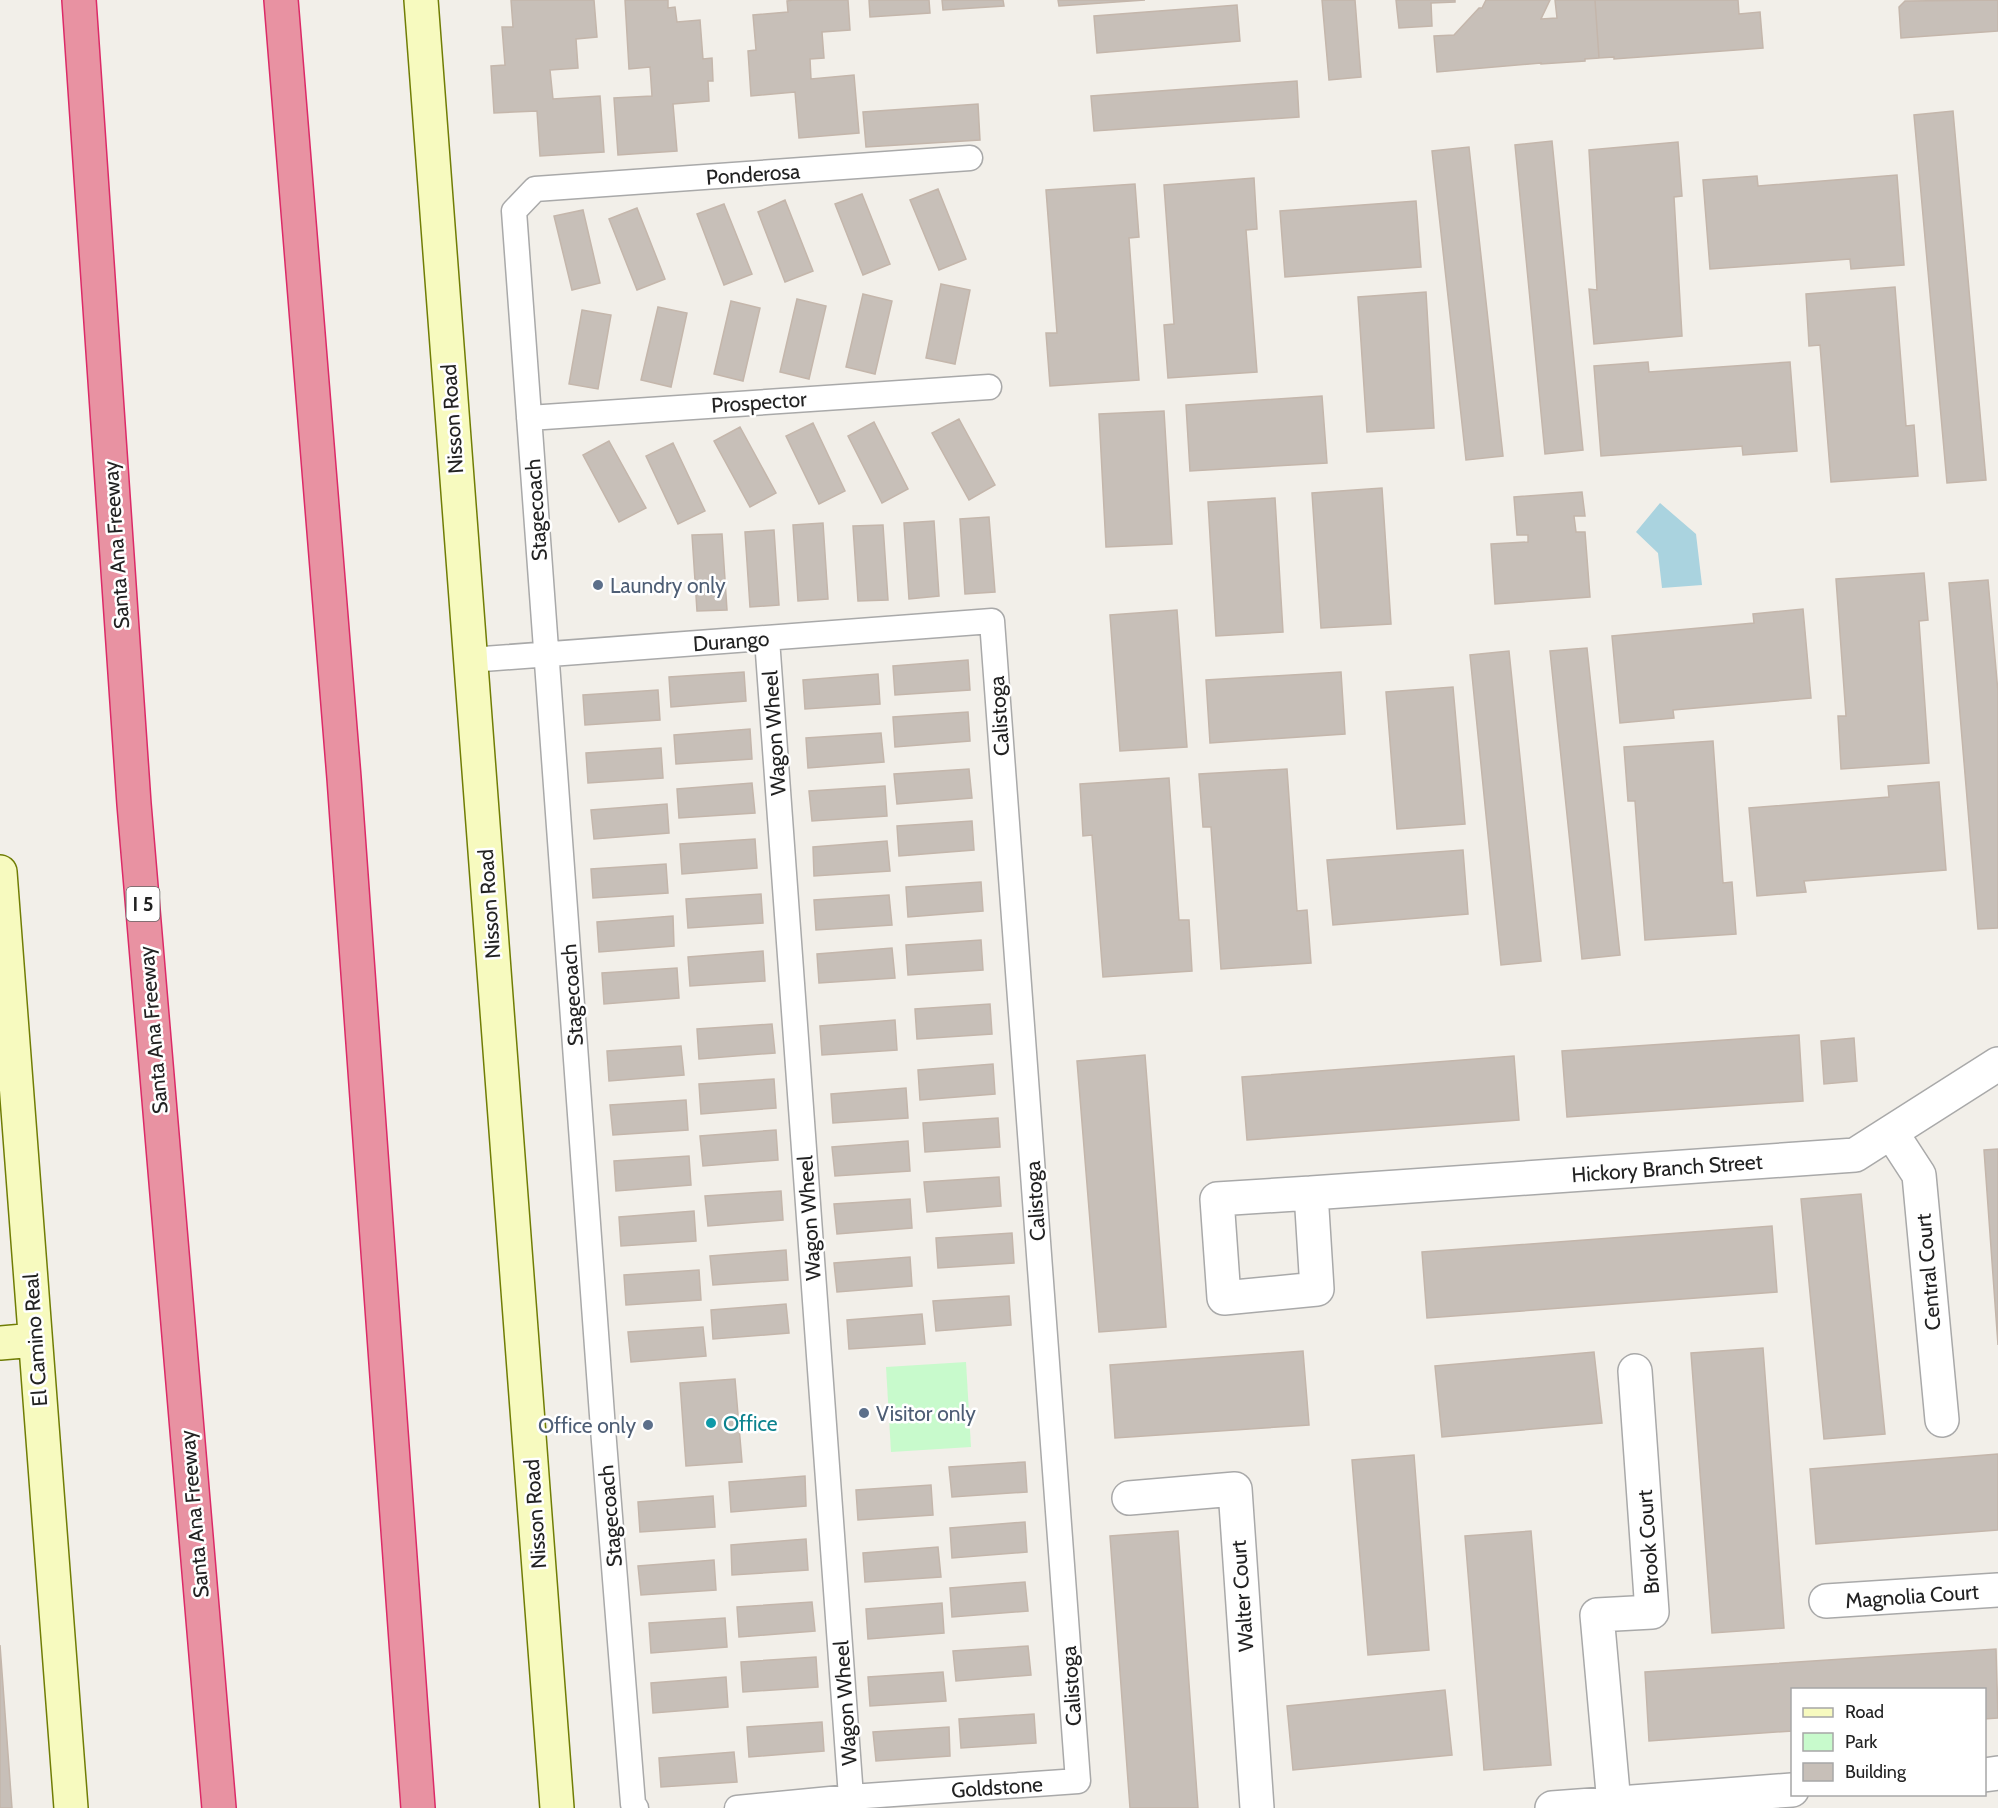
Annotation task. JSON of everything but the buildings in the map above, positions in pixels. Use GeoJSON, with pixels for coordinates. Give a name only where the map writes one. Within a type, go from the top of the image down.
{"type":"FeatureCollection","features":[{"type":"Feature","properties":{"kind":"highway","name":"Santa Ana Freeway"},"geometry":{"type":"LineString","coordinates":[[79,0],[135,816],[219,1808]]}},
{"type":"Feature","properties":{"kind":"highway"},"geometry":{"type":"LineString","coordinates":[[281,0],[344,778],[418,1808]]}},
{"type":"Feature","properties":{"kind":"street","name":"Nisson Road"},"geometry":{"type":"LineString","coordinates":[[421,0],[557,1808]]}},
{"type":"Feature","properties":{"kind":"street","name":"El Camino Real"},"geometry":{"type":"LineString","coordinates":[[0,872],[71,1808]]}},
{"type":"Feature","properties":{"kind":"street","name":"Hickory Branch Street"},"geometry":{"type":"LineString","coordinates":[[1311,1193],[1855,1155],[1998,1064]]}},
{"type":"Feature","properties":{"kind":"street","name":"Central Court"},"geometry":{"type":"LineString","coordinates":[[1891,1132],[1919,1175],[1942,1420]]}},
{"type":"Feature","properties":{"kind":"street"},"geometry":{"type":"LineString","coordinates":[[0,1343],[35,1340]]}},
{"type":"Feature","properties":{"kind":"street","name":"Brook Court"},"geometry":{"type":"LineString","coordinates":[[1614,1804],[1597,1615],[1653,1612],[1635,1371]]}},
{"type":"Feature","properties":{"kind":"street","name":"Walter Court"},"geometry":{"type":"LineString","coordinates":[[1129,1498],[1235,1490],[1257,1808]]}},
{"type":"Feature","properties":{"kind":"street","name":"Magnolia Court"},"geometry":{"type":"LineString","coordinates":[[1826,1601],[1998,1590]]}},
{"type":"Feature","properties":{"kind":"street"},"geometry":{"type":"LineString","coordinates":[[1552,1808],[1791,1790]]}},
{"type":"Feature","properties":{"kind":"lane","name":"Ponderosa"},"geometry":{"type":"LineString","coordinates":[[536,189],[970,158]]}},
{"type":"Feature","properties":{"kind":"lane","name":"Stagecoach"},"geometry":{"type":"LineString","coordinates":[[536,189],[514,211],[604,1441],[633,1804],[636,1808]]}},
{"type":"Feature","properties":{"kind":"lane","name":"Prospector"},"geometry":{"type":"LineString","coordinates":[[529,418],[989,387]]}},
{"type":"Feature","properties":{"kind":"lane","name":"Durango"},"geometry":{"type":"LineString","coordinates":[[470,660],[992,621]]}},
{"type":"Feature","properties":{"kind":"lane","name":"Calistoga"},"geometry":{"type":"LineString","coordinates":[[992,621],[1078,1781]]}},
{"type":"Feature","properties":{"kind":"lane","name":"Wagon Wheel"},"geometry":{"type":"LineString","coordinates":[[767,639],[851,1797]]}},
{"type":"Feature","properties":{"kind":"lane","name":"Goldstone"},"geometry":{"type":"LineString","coordinates":[[737,1808],[851,1797],[1078,1781]]}},
{"type":"Feature","properties":{"kind":"green space"},"geometry":{"type":"Polygon","coordinates":[[[966,1362],[971,1447],[891,1452],[886,1367],[966,1362]]]}},
{"type":"Feature","properties":{"kind":"water"},"geometry":{"type":"Polygon","coordinates":[[[1660,503],[1696,534],[1702,585],[1662,588],[1658,553],[1636,532],[1660,503]]]}},
{"type":"Feature","properties":{"kind":"place","name":"Laundry only"},"geometry":{"type":"Point","coordinates":[598,585]}},
{"type":"Feature","properties":{"kind":"place","name":"Visitor only"},"geometry":{"type":"Point","coordinates":[864,1413]}},
{"type":"Feature","properties":{"kind":"place","name":"Office"},"geometry":{"type":"Point","coordinates":[711,1423]}},
{"type":"Feature","properties":{"kind":"place","name":"Office only"},"geometry":{"type":"Point","coordinates":[648,1425]}}]}
